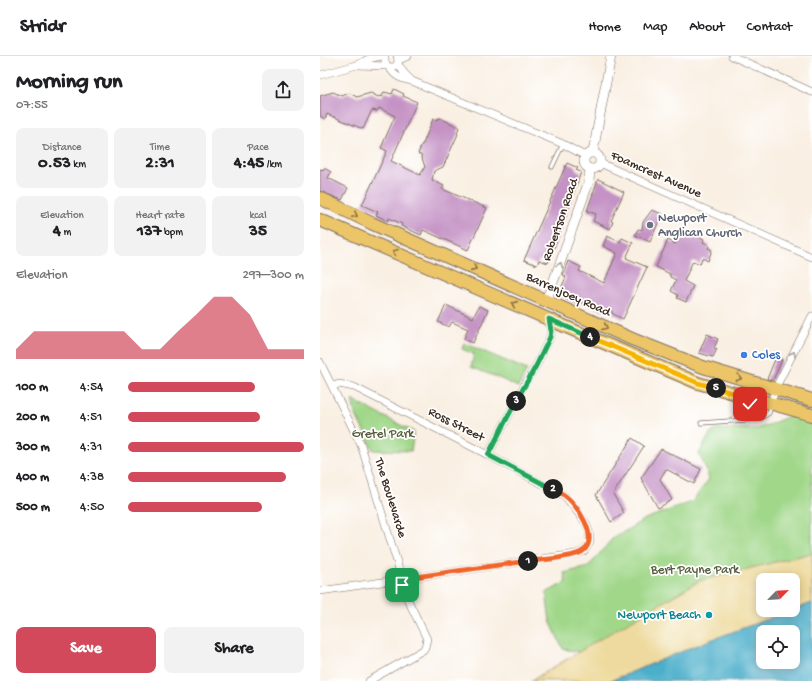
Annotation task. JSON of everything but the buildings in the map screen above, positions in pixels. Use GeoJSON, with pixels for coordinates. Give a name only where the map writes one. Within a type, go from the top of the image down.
{"type":"FeatureCollection","features":[{"type":"Feature","properties":{"kind":"main road","name":"Barrenjoey Road"},"geometry":{"type":"LineString","coordinates":[[320,198],[371,223],[632,338],[703,367],[812,400]]}},
{"type":"Feature","properties":{"kind":"main road"},"geometry":{"type":"LineString","coordinates":[[320,220],[698,383],[812,415]]}},
{"type":"Feature","properties":{"kind":"street"},"geometry":{"type":"LineString","coordinates":[[320,75],[357,65],[381,56]]}},
{"type":"Feature","properties":{"kind":"street"},"geometry":{"type":"LineString","coordinates":[[385,56],[384,60],[395,76],[412,81],[563,144],[589,154],[598,155],[600,158],[600,163],[597,168],[590,169],[585,164],[589,154],[611,56]]}},
{"type":"Feature","properties":{"kind":"street"},"geometry":{"type":"LineString","coordinates":[[357,65],[395,67],[398,60],[408,56]]}},
{"type":"Feature","properties":{"kind":"street"},"geometry":{"type":"LineString","coordinates":[[732,56],[812,92]]}},
{"type":"Feature","properties":{"kind":"street"},"geometry":{"type":"LineString","coordinates":[[398,60],[404,73],[412,81]]}},
{"type":"Feature","properties":{"kind":"street","name":"Foamcrest Avenue"},"geometry":{"type":"LineString","coordinates":[[600,163],[812,257]]}},
{"type":"Feature","properties":{"kind":"street","name":"Robertson Road"},"geometry":{"type":"LineString","coordinates":[[545,300],[564,255],[589,180],[590,169]]}},
{"type":"Feature","properties":{"kind":"street"},"geometry":{"type":"LineString","coordinates":[[772,404],[775,389],[812,316]]}},
{"type":"Feature","properties":{"kind":"street"},"geometry":{"type":"LineString","coordinates":[[488,455],[550,337],[551,331],[549,319]]}},
{"type":"Feature","properties":{"kind":"street","name":"The Boulevarde"},"geometry":{"type":"LineString","coordinates":[[320,362],[361,445],[404,592],[427,636],[427,643],[423,650],[369,681]]}},
{"type":"Feature","properties":{"kind":"street","name":"Ross Street"},"geometry":{"type":"LineString","coordinates":[[333,386],[338,384],[354,387],[561,493],[572,503],[586,523],[590,537],[590,542],[584,551],[576,554],[401,579]]}},
{"type":"Feature","properties":{"kind":"street"},"geometry":{"type":"LineString","coordinates":[[320,591],[401,579]]}},
{"type":"Feature","properties":{"kind":"lane"},"geometry":{"type":"LineString","coordinates":[[552,167],[563,144]]}},
{"type":"Feature","properties":{"kind":"lane"},"geometry":{"type":"LineString","coordinates":[[744,420],[748,416],[750,410],[750,404],[747,397]]}},
{"type":"Feature","properties":{"kind":"lane"},"geometry":{"type":"LineString","coordinates":[[701,423],[760,419],[769,413],[772,404]]}},
{"type":"Feature","properties":{"kind":"green space"},"geometry":{"type":"Polygon","coordinates":[[[464,343],[527,370],[518,387],[471,367],[474,354],[462,349],[464,343]]]}},
{"type":"Feature","properties":{"kind":"green space","name":"Gretel Park"},"geometry":{"type":"Polygon","coordinates":[[[352,400],[414,432],[411,451],[373,450],[355,413],[352,400]]]}},
{"type":"Feature","properties":{"kind":"green space","name":"Bert Payne Park"},"geometry":{"type":"Polygon","coordinates":[[[790,416],[812,420],[812,595],[800,586],[800,573],[756,573],[756,613],[630,661],[563,649],[550,621],[546,593],[566,582],[564,573],[588,567],[612,539],[645,519],[692,502],[709,479],[699,454],[710,434],[717,429],[758,429],[790,416]]]}},
{"type":"Feature","properties":{"kind":"sand","name":"Newport Beach"},"geometry":{"type":"Polygon","coordinates":[[[812,553],[812,603],[800,607],[800,573],[756,573],[756,617],[773,617],[705,642],[610,681],[531,681],[600,639],[699,581],[812,553]]]}},
{"type":"Feature","properties":{"kind":"water"},"geometry":{"type":"Polygon","coordinates":[[[812,603],[812,681],[610,681],[705,642],[774,617],[800,617],[800,607],[812,603]]]}},
{"type":"Feature","properties":{"kind":"place","name":"Newport Anglican Church"},"geometry":{"type":"Point","coordinates":[650,225]}},
{"type":"Feature","properties":{"kind":"place","name":"Coles"},"geometry":{"type":"Point","coordinates":[744,355]}},
{"type":"Feature","properties":{"kind":"place","name":"Newport Beach"},"geometry":{"type":"Point","coordinates":[709,615]}},
{"type":"Feature","properties":{"kind":"route"},"geometry":{"type":"LineString","coordinates":[[402,585],[401,579],[576,554],[584,551],[590,542],[586,523],[572,503],[565,496],[488,455],[550,337],[551,331],[549,319],[698,383],[747,397],[750,404]]}}]}
